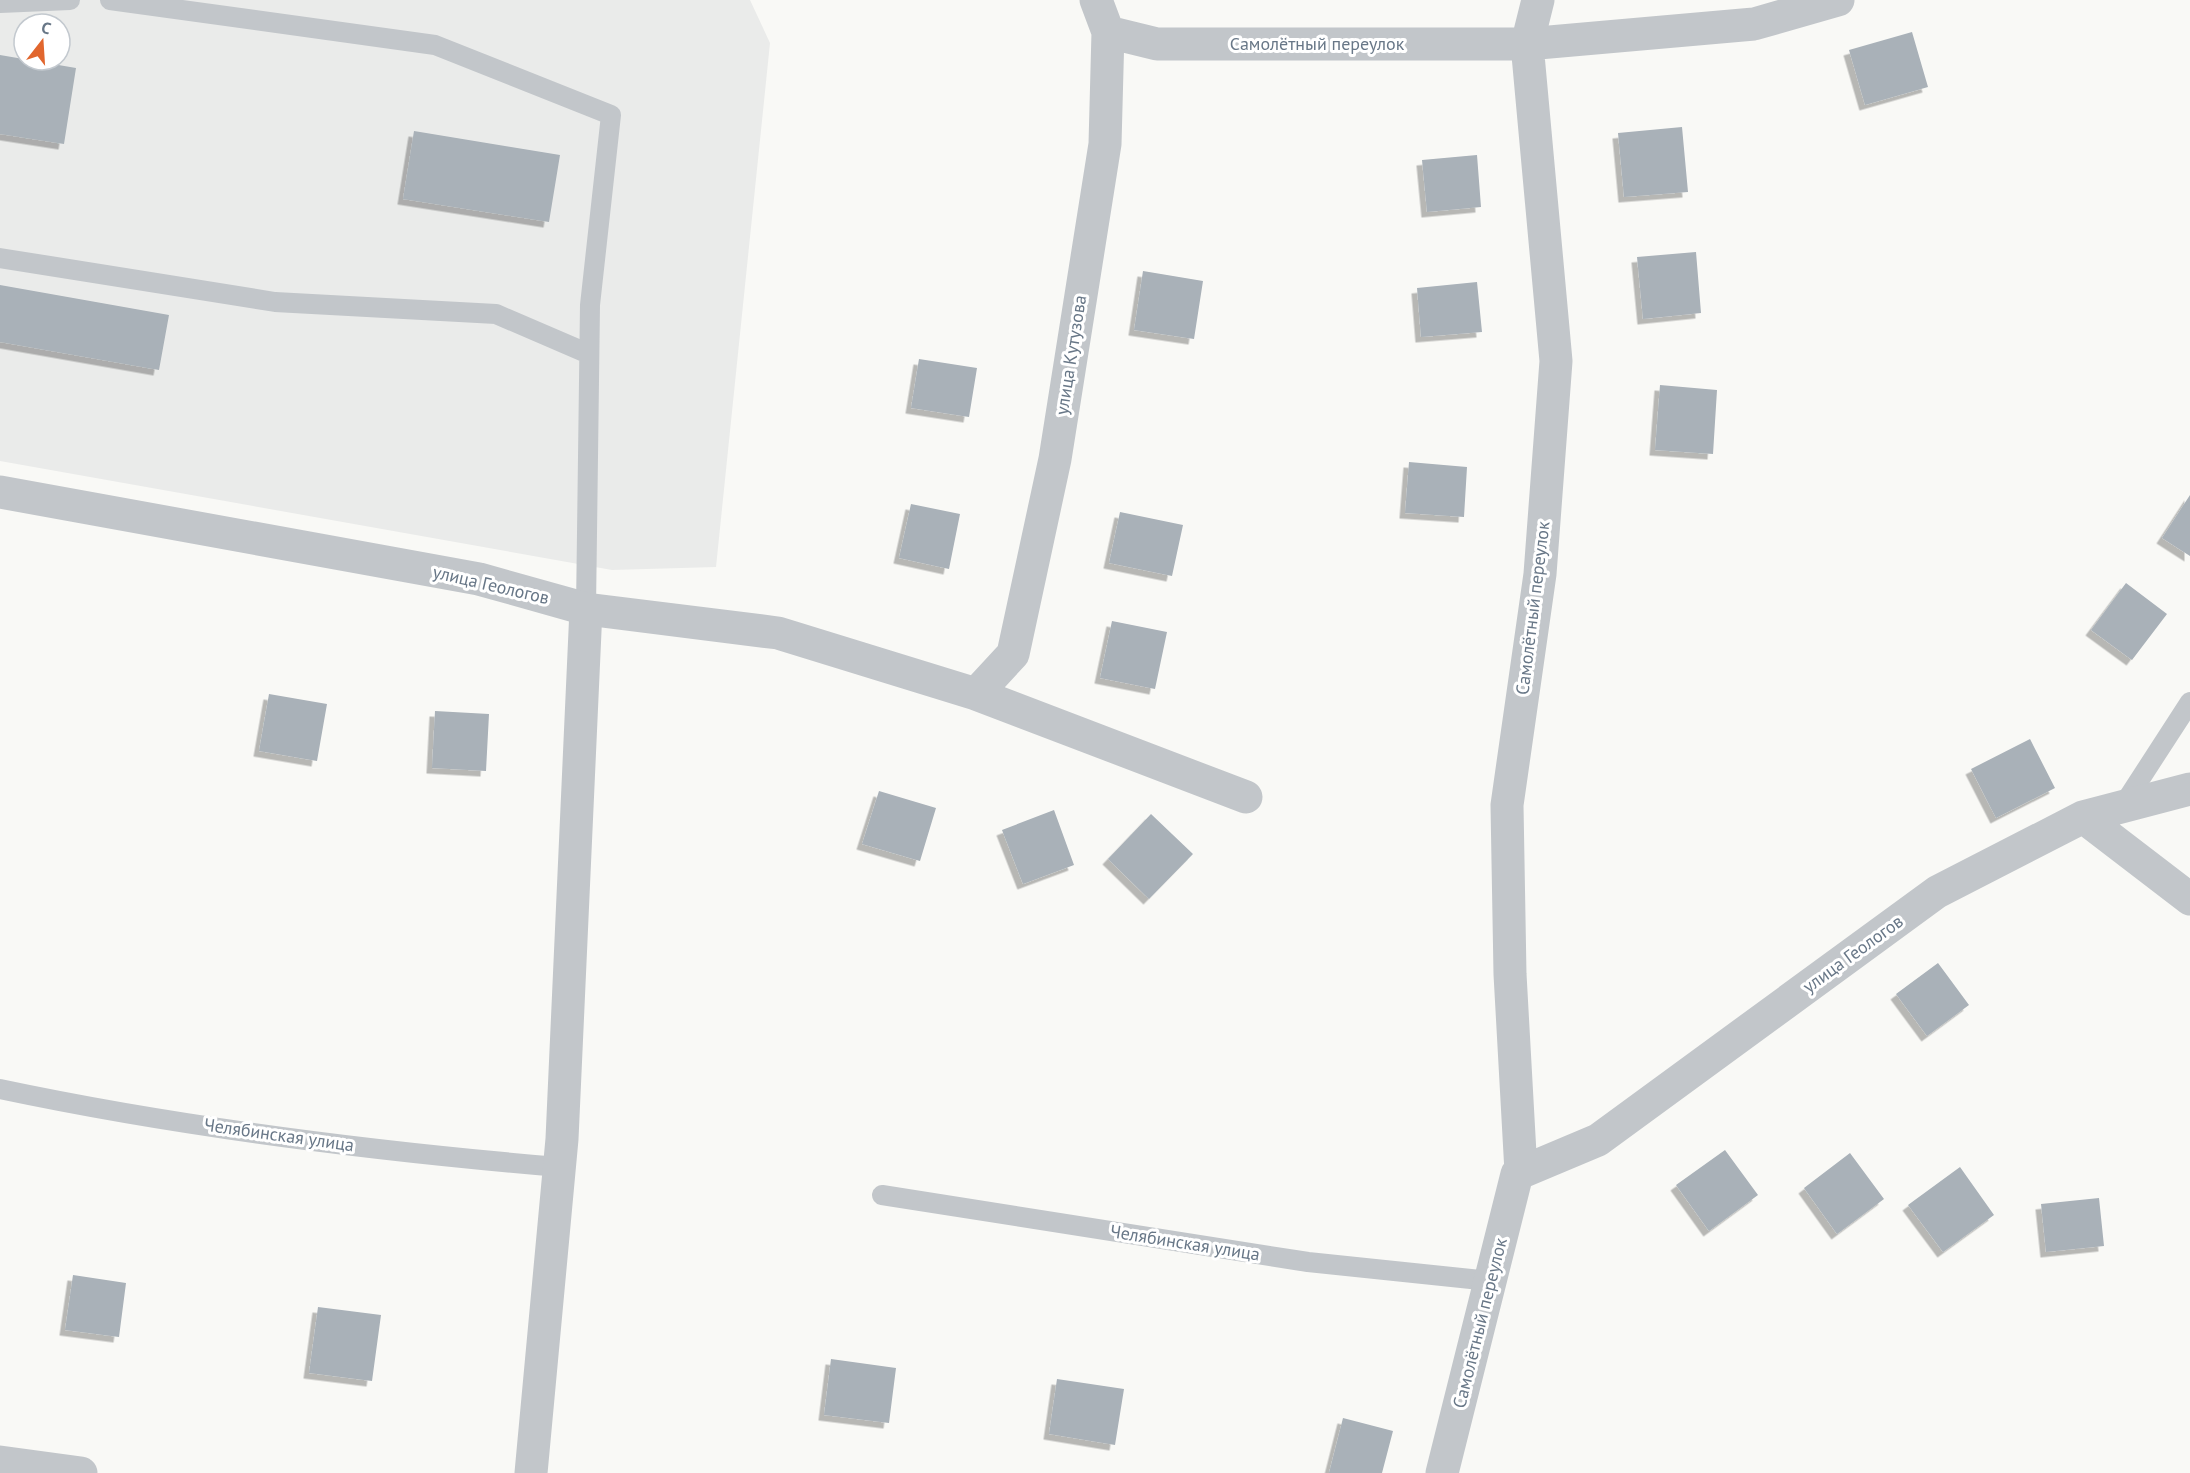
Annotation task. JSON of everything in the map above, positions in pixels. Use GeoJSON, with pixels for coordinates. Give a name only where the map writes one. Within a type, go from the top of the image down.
{"type":"FeatureCollection","features":[{"type":"Feature","properties":{"kind":"street","name":"улица Кутузова"},"geometry":{"type":"LineString","coordinates":[[976,694],[1013,654],[1055,459],[1105,144],[1108,32],[1096,0]]}},
{"type":"Feature","properties":{"kind":"street","name":"Самолётный переулок"},"geometry":{"type":"LineString","coordinates":[[1442,1473],[1519,1173],[1510,974],[1507,805],[1540,574],[1556,361],[1527,44],[1538,0]]}},
{"type":"Feature","properties":{"kind":"street","name":"Самолётный переулок"},"geometry":{"type":"LineString","coordinates":[[1108,32],[1157,44],[1527,44],[1754,24],[1838,0]]}},
{"type":"Feature","properties":{"kind":"street","name":"улица Геологов"},"geometry":{"type":"LineString","coordinates":[[0,492],[479,579],[586,609],[777,633],[976,694],[1246,797]]}},
{"type":"Feature","properties":{"kind":"street"},"geometry":{"type":"LineString","coordinates":[[531,1473],[559,1167],[586,609]]}},
{"type":"Feature","properties":{"kind":"street","name":"улица Геологов"},"geometry":{"type":"LineString","coordinates":[[1519,1173],[1598,1140],[1937,892],[2083,817],[2190,789]]}},
{"type":"Feature","properties":{"kind":"street"},"geometry":{"type":"LineString","coordinates":[[2083,817],[2190,899]]}},
{"type":"Feature","properties":{"kind":"street"},"geometry":{"type":"LineString","coordinates":[[0,1462],[81,1473]]}},
{"type":"Feature","properties":{"kind":"lane"},"geometry":{"type":"LineString","coordinates":[[0,3],[70,0]]}},
{"type":"Feature","properties":{"kind":"lane"},"geometry":{"type":"LineString","coordinates":[[110,0],[435,45],[611,115],[590,305],[586,609]]}},
{"type":"Feature","properties":{"kind":"lane"},"geometry":{"type":"LineString","coordinates":[[0,258],[275,302],[496,314],[589,354]]}},
{"type":"Feature","properties":{"kind":"lane"},"geometry":{"type":"LineString","coordinates":[[2122,807],[2190,702]]}},
{"type":"Feature","properties":{"kind":"lane","name":"Челябинская улица"},"geometry":{"type":"LineString","coordinates":[[0,1089],[257,1133],[434,1157],[559,1167]]}},
{"type":"Feature","properties":{"kind":"lane","name":"Челябинская улица"},"geometry":{"type":"LineString","coordinates":[[882,1195],[1308,1262],[1490,1281]]}},
{"type":"Feature","properties":{"kind":"shaded area"},"geometry":{"type":"Polygon","coordinates":[[[0,0],[750,0],[770,43],[716,567],[612,570],[0,461],[0,0]]]}},
{"type":"Feature","properties":{"kind":"building"},"geometry":{"type":"Polygon","coordinates":[[[1912,32],[1928,87],[1865,105],[1849,50],[1912,32]]]}},
{"type":"Feature","properties":{"kind":"building"},"geometry":{"type":"Polygon","coordinates":[[[0,55],[12,57],[12,72],[72,72],[72,67],[76,68],[64,144],[0,134],[0,55]]]}},
{"type":"Feature","properties":{"kind":"building"},"geometry":{"type":"Polygon","coordinates":[[[1682,127],[1688,192],[1624,197],[1618,133],[1682,127]]]}},
{"type":"Feature","properties":{"kind":"building"},"geometry":{"type":"Polygon","coordinates":[[[414,131],[560,155],[549,222],[403,199],[414,131]]]}},
{"type":"Feature","properties":{"kind":"building"},"geometry":{"type":"Polygon","coordinates":[[[1477,155],[1481,207],[1427,212],[1422,160],[1477,155]]]}},
{"type":"Feature","properties":{"kind":"building"},"geometry":{"type":"Polygon","coordinates":[[[1696,252],[1701,313],[1643,319],[1637,257],[1696,252]]]}},
{"type":"Feature","properties":{"kind":"building"},"geometry":{"type":"Polygon","coordinates":[[[1143,271],[1203,281],[1194,339],[1134,330],[1143,271]]]}},
{"type":"Feature","properties":{"kind":"building"},"geometry":{"type":"Polygon","coordinates":[[[1477,282],[1482,332],[1421,337],[1417,288],[1477,282]]]}},
{"type":"Feature","properties":{"kind":"building"},"geometry":{"type":"Polygon","coordinates":[[[0,285],[169,315],[159,370],[0,342],[0,285]]]}},
{"type":"Feature","properties":{"kind":"building"},"geometry":{"type":"Polygon","coordinates":[[[919,359],[977,368],[969,417],[911,408],[919,359]]]}},
{"type":"Feature","properties":{"kind":"building"},"geometry":{"type":"Polygon","coordinates":[[[1660,385],[1717,390],[1713,454],[1655,450],[1660,385]]]}},
{"type":"Feature","properties":{"kind":"building"},"geometry":{"type":"Polygon","coordinates":[[[1409,462],[1467,467],[1464,517],[1405,513],[1409,462]]]}},
{"type":"Feature","properties":{"kind":"building"},"geometry":{"type":"Polygon","coordinates":[[[2190,495],[2190,556],[2162,538],[2190,495]]]}},
{"type":"Feature","properties":{"kind":"building"},"geometry":{"type":"Polygon","coordinates":[[[911,504],[960,514],[949,569],[899,558],[911,504]]]}},
{"type":"Feature","properties":{"kind":"building"},"geometry":{"type":"Polygon","coordinates":[[[1120,512],[1183,525],[1172,576],[1109,563],[1120,512]]]}},
{"type":"Feature","properties":{"kind":"building"},"geometry":{"type":"Polygon","coordinates":[[[2126,583],[2167,614],[2132,660],[2091,630],[2126,583]]]}},
{"type":"Feature","properties":{"kind":"building"},"geometry":{"type":"Polygon","coordinates":[[[1112,621],[1167,632],[1155,689],[1100,678],[1112,621]]]}},
{"type":"Feature","properties":{"kind":"building"},"geometry":{"type":"Polygon","coordinates":[[[269,694],[327,704],[317,761],[259,751],[269,694]]]}},
{"type":"Feature","properties":{"kind":"building"},"geometry":{"type":"Polygon","coordinates":[[[435,711],[489,714],[486,771],[432,768],[435,711]]]}},
{"type":"Feature","properties":{"kind":"building"},"geometry":{"type":"Polygon","coordinates":[[[2030,739],[2055,788],[1996,818],[1971,769],[2030,739]]]}},
{"type":"Feature","properties":{"kind":"building"},"geometry":{"type":"Polygon","coordinates":[[[879,791],[936,808],[920,861],[862,844],[879,791]]]}},
{"type":"Feature","properties":{"kind":"building"},"geometry":{"type":"Polygon","coordinates":[[[1054,810],[1074,865],[1023,884],[1002,830],[1054,810]]]}},
{"type":"Feature","properties":{"kind":"building"},"geometry":{"type":"Polygon","coordinates":[[[1151,814],[1193,854],[1149,899],[1108,859],[1151,814]]]}},
{"type":"Feature","properties":{"kind":"building"},"geometry":{"type":"Polygon","coordinates":[[[1938,963],[1969,1005],[1927,1036],[1896,994],[1938,963]]]}},
{"type":"Feature","properties":{"kind":"building"},"geometry":{"type":"Polygon","coordinates":[[[1725,1150],[1758,1195],[1709,1231],[1676,1185],[1725,1150]]]}},
{"type":"Feature","properties":{"kind":"building"},"geometry":{"type":"Polygon","coordinates":[[[1850,1153],[1884,1199],[1837,1234],[1804,1188],[1850,1153]]]}},
{"type":"Feature","properties":{"kind":"building"},"geometry":{"type":"Polygon","coordinates":[[[1960,1167],[1994,1215],[1943,1252],[1908,1205],[1960,1167]]]}},
{"type":"Feature","properties":{"kind":"building"},"geometry":{"type":"Polygon","coordinates":[[[2099,1198],[2104,1246],[2046,1252],[2041,1204],[2099,1198]]]}},
{"type":"Feature","properties":{"kind":"building"},"geometry":{"type":"Polygon","coordinates":[[[73,1275],[126,1283],[119,1337],[65,1330],[73,1275]]]}},
{"type":"Feature","properties":{"kind":"building"},"geometry":{"type":"Polygon","coordinates":[[[318,1307],[381,1315],[372,1381],[309,1373],[318,1307]]]}},
{"type":"Feature","properties":{"kind":"building"},"geometry":{"type":"Polygon","coordinates":[[[831,1359],[896,1368],[889,1423],[824,1415],[831,1359]]]}},
{"type":"Feature","properties":{"kind":"building"},"geometry":{"type":"Polygon","coordinates":[[[1057,1379],[1124,1389],[1115,1445],[1049,1434],[1057,1379]]]}},
{"type":"Feature","properties":{"kind":"building"},"geometry":{"type":"Polygon","coordinates":[[[1343,1418],[1393,1431],[1382,1473],[1329,1473],[1343,1418]]]}}]}
